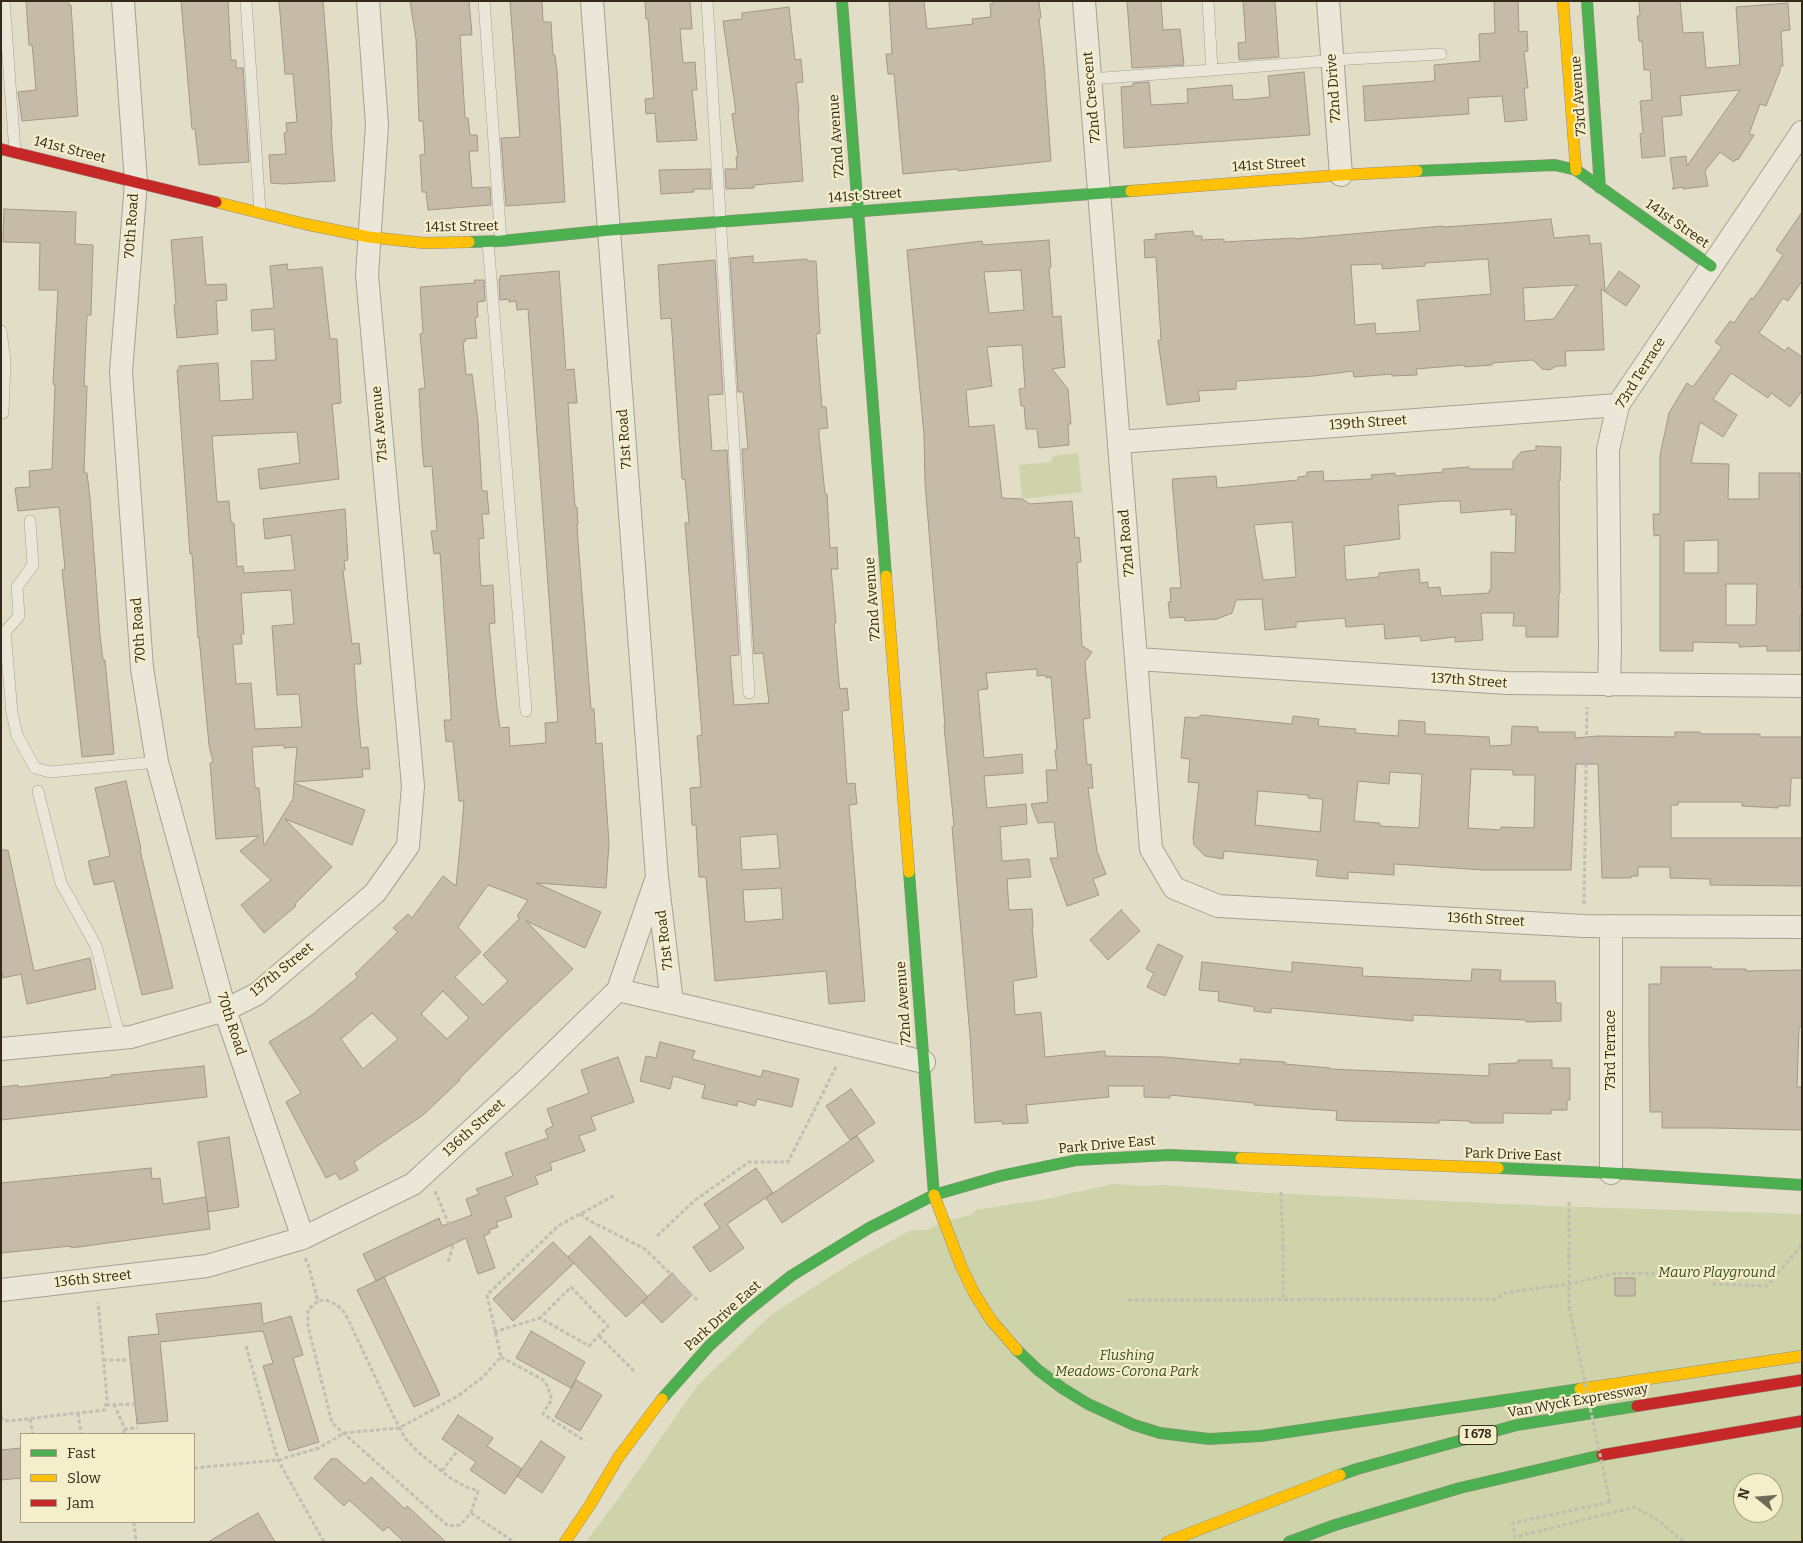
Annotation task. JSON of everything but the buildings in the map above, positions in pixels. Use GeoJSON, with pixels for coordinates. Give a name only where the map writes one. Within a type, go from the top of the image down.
{"type":"FeatureCollection","features":[{"type":"Feature","properties":{"kind":"main road","name":"72nd Avenue"},"geometry":{"type":"LineString","coordinates":[[842,1],[934,1195],[961,1266],[974,1293],[992,1320],[1015,1348],[1038,1370],[1088,1404],[1127,1422],[1160,1433],[1209,1439],[1261,1436],[1802,1356]]}},
{"type":"Feature","properties":{"kind":"main road","name":"73rd Avenue"},"geometry":{"type":"LineString","coordinates":[[1563,1],[1576,170]]}},
{"type":"Feature","properties":{"kind":"main road","name":"73rd Avenue"},"geometry":{"type":"LineString","coordinates":[[1587,1],[1600,188]]}},
{"type":"Feature","properties":{"kind":"main road","name":"141st Street"},"geometry":{"type":"LineString","coordinates":[[1,149],[369,237],[424,243],[488,242],[610,230],[1341,175],[1555,164],[1576,170],[1710,266]]}},
{"type":"Feature","properties":{"kind":"main road","name":"Park Drive East"},"geometry":{"type":"LineString","coordinates":[[565,1542],[618,1458],[668,1390],[710,1345],[745,1313],[791,1276],[869,1228],[934,1195],[1000,1176],[1077,1160],[1169,1155],[1611,1173],[1802,1185]]}},
{"type":"Feature","properties":{"kind":"main road","name":"Van Wyck Expressway"},"geometry":{"type":"LineString","coordinates":[[1167,1542],[1357,1469],[1518,1425],[1802,1380]]}},
{"type":"Feature","properties":{"kind":"main road"},"geometry":{"type":"LineString","coordinates":[[1289,1542],[1460,1488],[1617,1452],[1802,1421]]}},
{"type":"Feature","properties":{"kind":"street","name":"70th Road"},"geometry":{"type":"LineString","coordinates":[[123,1],[136,182],[121,372],[142,668],[158,762],[226,1010],[299,1239]]}},
{"type":"Feature","properties":{"kind":"street","name":"71st Avenue"},"geometry":{"type":"LineString","coordinates":[[368,1],[377,125],[367,275],[413,786],[408,846]]}},
{"type":"Feature","properties":{"kind":"street","name":"71st Road"},"geometry":{"type":"LineString","coordinates":[[592,1],[658,877],[672,1003]]}},
{"type":"Feature","properties":{"kind":"street","name":"72nd Crescent"},"geometry":{"type":"LineString","coordinates":[[1084,1],[1100,193]]}},
{"type":"Feature","properties":{"kind":"street","name":"72nd Drive"},"geometry":{"type":"LineString","coordinates":[[1328,1],[1341,175]]}},
{"type":"Feature","properties":{"kind":"street","name":"73rd Terrace"},"geometry":{"type":"LineString","coordinates":[[1609,685],[1608,450],[1618,405],[1802,132]]}},
{"type":"Feature","properties":{"kind":"street","name":"72nd Road"},"geometry":{"type":"LineString","coordinates":[[1100,193],[1151,849],[1174,888]]}},
{"type":"Feature","properties":{"kind":"street","name":"139th Street"},"geometry":{"type":"LineString","coordinates":[[1118,442],[1618,405]]}},
{"type":"Feature","properties":{"kind":"street","name":"137th Street"},"geometry":{"type":"LineString","coordinates":[[1137,659],[1507,683],[1802,686]]}},
{"type":"Feature","properties":{"kind":"street","name":"137th Street"},"geometry":{"type":"LineString","coordinates":[[1,1049],[131,1037],[226,1010],[257,994],[375,893],[408,846]]}},
{"type":"Feature","properties":{"kind":"street","name":"71st Road"},"geometry":{"type":"LineString","coordinates":[[618,990],[658,877]]}},
{"type":"Feature","properties":{"kind":"street","name":"136th Street"},"geometry":{"type":"LineString","coordinates":[[1174,888],[1218,906],[1611,926],[1802,927]]}},
{"type":"Feature","properties":{"kind":"street","name":"73rd Terrace"},"geometry":{"type":"LineString","coordinates":[[1611,926],[1611,1173]]}},
{"type":"Feature","properties":{"kind":"street"},"geometry":{"type":"LineString","coordinates":[[618,990],[924,1062]]}},
{"type":"Feature","properties":{"kind":"street","name":"136th Street"},"geometry":{"type":"LineString","coordinates":[[1,1290],[207,1266],[299,1239],[413,1184],[527,1080],[618,990]]}},
{"type":"Feature","properties":{"kind":"lane"},"geometry":{"type":"LineString","coordinates":[[4,1],[15,152]]}},
{"type":"Feature","properties":{"kind":"lane"},"geometry":{"type":"LineString","coordinates":[[246,1],[260,212]]}},
{"type":"Feature","properties":{"kind":"lane"},"geometry":{"type":"LineString","coordinates":[[484,1],[501,241]]}},
{"type":"Feature","properties":{"kind":"lane"},"geometry":{"type":"LineString","coordinates":[[707,1],[749,693]]}},
{"type":"Feature","properties":{"kind":"lane"},"geometry":{"type":"LineString","coordinates":[[1208,1],[1212,70]]}},
{"type":"Feature","properties":{"kind":"lane"},"geometry":{"type":"LineString","coordinates":[[1090,79],[1332,60],[1441,54]]}},
{"type":"Feature","properties":{"kind":"lane"},"geometry":{"type":"LineString","coordinates":[[488,242],[526,712]]}},
{"type":"Feature","properties":{"kind":"lane"},"geometry":{"type":"LineString","coordinates":[[1,331],[5,361],[3,413]]}},
{"type":"Feature","properties":{"kind":"lane"},"geometry":{"type":"LineString","coordinates":[[30,521],[33,565],[17,588],[19,616],[5,632],[12,714],[22,744],[35,768],[50,772],[158,762]]}},
{"type":"Feature","properties":{"kind":"lane"},"geometry":{"type":"LineString","coordinates":[[38,791],[61,883],[96,946],[120,1038]]}},
{"type":"Feature","properties":{"kind":"path"},"geometry":{"type":"LineString","coordinates":[[1584,904],[1587,707]]}},
{"type":"Feature","properties":{"kind":"path"},"geometry":{"type":"LineString","coordinates":[[657,1236],[694,1201],[749,1162],[788,1162],[836,1068]]}},
{"type":"Feature","properties":{"kind":"path"},"geometry":{"type":"LineString","coordinates":[[434,1190],[455,1239],[448,1262]]}},
{"type":"Feature","properties":{"kind":"path"},"geometry":{"type":"LineString","coordinates":[[1282,1192],[1283,1300]]}},
{"type":"Feature","properties":{"kind":"path"},"geometry":{"type":"LineString","coordinates":[[584,1441],[543,1414],[552,1399],[545,1381],[501,1357],[487,1295],[558,1226],[615,1194]]}},
{"type":"Feature","properties":{"kind":"path"},"geometry":{"type":"LineString","coordinates":[[1568,1202],[1569,1307],[1610,1502],[1513,1523],[1515,1537],[1635,1507],[1659,1521],[1684,1542]]}},
{"type":"Feature","properties":{"kind":"path"},"geometry":{"type":"LineString","coordinates":[[580,1214],[645,1249],[696,1300]]}},
{"type":"Feature","properties":{"kind":"path"},"geometry":{"type":"LineString","coordinates":[[299,1239],[318,1301]]}},
{"type":"Feature","properties":{"kind":"path"},"geometry":{"type":"LineString","coordinates":[[1128,1300],[1495,1299],[1505,1293],[1568,1284],[1617,1273],[1715,1275],[1714,1284],[1767,1286],[1802,1245]]}},
{"type":"Feature","properties":{"kind":"path"},"geometry":{"type":"LineString","coordinates":[[494,1332],[540,1318],[571,1287],[608,1326],[589,1346],[540,1318]]}},
{"type":"Feature","properties":{"kind":"path"},"geometry":{"type":"LineString","coordinates":[[326,1300],[337,1304],[345,1313],[400,1428],[405,1438],[418,1452],[466,1487],[478,1491],[471,1513],[460,1525],[448,1526],[332,1423],[310,1341],[308,1326],[308,1310],[318,1301],[326,1300]]}},
{"type":"Feature","properties":{"kind":"path"},"geometry":{"type":"LineString","coordinates":[[2,1418],[9,1421],[105,1410],[107,1398],[98,1302]]}},
{"type":"Feature","properties":{"kind":"path"},"geometry":{"type":"LineString","coordinates":[[599,1336],[636,1374]]}},
{"type":"Feature","properties":{"kind":"path"},"geometry":{"type":"LineString","coordinates":[[246,1346],[278,1460],[324,1542]]}},
{"type":"Feature","properties":{"kind":"path"},"geometry":{"type":"LineString","coordinates":[[195,1468],[278,1460],[319,1448],[344,1433],[400,1428],[458,1396],[483,1377],[501,1357]]}},
{"type":"Feature","properties":{"kind":"path"},"geometry":{"type":"LineString","coordinates":[[102,1360],[131,1360]]}},
{"type":"Feature","properties":{"kind":"path"},"geometry":{"type":"LineString","coordinates":[[114,1404],[125,1429],[123,1433]]}},
{"type":"Feature","properties":{"kind":"path"},"geometry":{"type":"LineString","coordinates":[[106,1405],[135,1404]]}},
{"type":"Feature","properties":{"kind":"path"},"geometry":{"type":"LineString","coordinates":[[78,1414],[81,1433]]}},
{"type":"Feature","properties":{"kind":"path"},"geometry":{"type":"LineString","coordinates":[[30,1419],[33,1433]]}},
{"type":"Feature","properties":{"kind":"path"},"geometry":{"type":"LineString","coordinates":[[125,1429],[138,1428]]}},
{"type":"Feature","properties":{"kind":"path"},"geometry":{"type":"LineString","coordinates":[[442,1471],[458,1450]]}},
{"type":"Feature","properties":{"kind":"path"},"geometry":{"type":"LineString","coordinates":[[471,1513],[514,1542]]}},
{"type":"Feature","properties":{"kind":"path"},"geometry":{"type":"LineString","coordinates":[[134,1523],[136,1542]]}},
{"type":"Feature","properties":{"kind":"green space"},"geometry":{"type":"Polygon","coordinates":[[[1078,453],[1082,492],[1022,499],[1019,465],[1051,462],[1053,456],[1078,453]]]}},
{"type":"Feature","properties":{"kind":"green space","name":"Flushing Meadows-Corona Park"},"geometry":{"type":"Polygon","coordinates":[[[1112,1184],[1163,1185],[1267,1193],[1552,1206],[1802,1214],[1802,1542],[586,1542],[697,1386],[771,1315],[851,1263],[911,1230],[927,1230],[942,1222],[971,1215],[976,1210],[1046,1199],[1112,1184]]]}},
{"type":"Feature","properties":{"kind":"traffic: fast"},"geometry":{"type":"LineString","coordinates":[[842,1],[886,576]]}},
{"type":"Feature","properties":{"kind":"traffic: fast"},"geometry":{"type":"LineString","coordinates":[[1587,1],[1600,188]]}},
{"type":"Feature","properties":{"kind":"traffic: fast"},"geometry":{"type":"LineString","coordinates":[[1417,171],[1555,165],[1576,170],[1711,266]]}},
{"type":"Feature","properties":{"kind":"traffic: fast"},"geometry":{"type":"LineString","coordinates":[[469,242],[1131,191]]}},
{"type":"Feature","properties":{"kind":"traffic: fast"},"geometry":{"type":"LineString","coordinates":[[909,872],[934,1195]]}},
{"type":"Feature","properties":{"kind":"traffic: fast"},"geometry":{"type":"LineString","coordinates":[[662,1399],[710,1345],[745,1313],[791,1276],[869,1228],[934,1195],[1000,1176],[1077,1160],[1169,1155],[1241,1158]]}},
{"type":"Feature","properties":{"kind":"traffic: fast"},"geometry":{"type":"LineString","coordinates":[[1498,1168],[1802,1185]]}},
{"type":"Feature","properties":{"kind":"traffic: fast"},"geometry":{"type":"LineString","coordinates":[[1017,1350],[1038,1370],[1088,1404],[1134,1425],[1160,1433],[1209,1439],[1261,1436],[1580,1389]]}},
{"type":"Feature","properties":{"kind":"traffic: fast"},"geometry":{"type":"LineString","coordinates":[[1340,1475],[1517,1425],[1637,1406]]}},
{"type":"Feature","properties":{"kind":"traffic: fast"},"geometry":{"type":"LineString","coordinates":[[1289,1542],[1335,1525],[1460,1488],[1602,1455]]}},
{"type":"Feature","properties":{"kind":"traffic: slow"},"geometry":{"type":"LineString","coordinates":[[1563,1],[1576,170]]}},
{"type":"Feature","properties":{"kind":"traffic: slow"},"geometry":{"type":"LineString","coordinates":[[1131,191],[1417,171]]}},
{"type":"Feature","properties":{"kind":"traffic: slow"},"geometry":{"type":"LineString","coordinates":[[216,202],[305,224],[369,237],[424,243],[469,242]]}},
{"type":"Feature","properties":{"kind":"traffic: slow"},"geometry":{"type":"LineString","coordinates":[[886,576],[909,872]]}},
{"type":"Feature","properties":{"kind":"traffic: slow"},"geometry":{"type":"LineString","coordinates":[[1241,1158],[1498,1168]]}},
{"type":"Feature","properties":{"kind":"traffic: slow"},"geometry":{"type":"LineString","coordinates":[[934,1195],[961,1266],[974,1293],[991,1320],[1017,1350]]}},
{"type":"Feature","properties":{"kind":"traffic: slow"},"geometry":{"type":"LineString","coordinates":[[1580,1389],[1802,1356]]}},
{"type":"Feature","properties":{"kind":"traffic: slow"},"geometry":{"type":"LineString","coordinates":[[565,1542],[618,1458],[662,1399]]}},
{"type":"Feature","properties":{"kind":"traffic: slow"},"geometry":{"type":"LineString","coordinates":[[1167,1542],[1340,1475]]}},
{"type":"Feature","properties":{"kind":"traffic: jam"},"geometry":{"type":"LineString","coordinates":[[1,149],[216,202]]}},
{"type":"Feature","properties":{"kind":"traffic: jam"},"geometry":{"type":"LineString","coordinates":[[1637,1406],[1802,1380]]}},
{"type":"Feature","properties":{"kind":"traffic: jam"},"geometry":{"type":"LineString","coordinates":[[1602,1455],[1802,1421]]}},
{"type":"Feature","properties":{"kind":"park label","name":"Mauro Playground"},"geometry":{"type":"Point","coordinates":[1717,1273]}}]}
